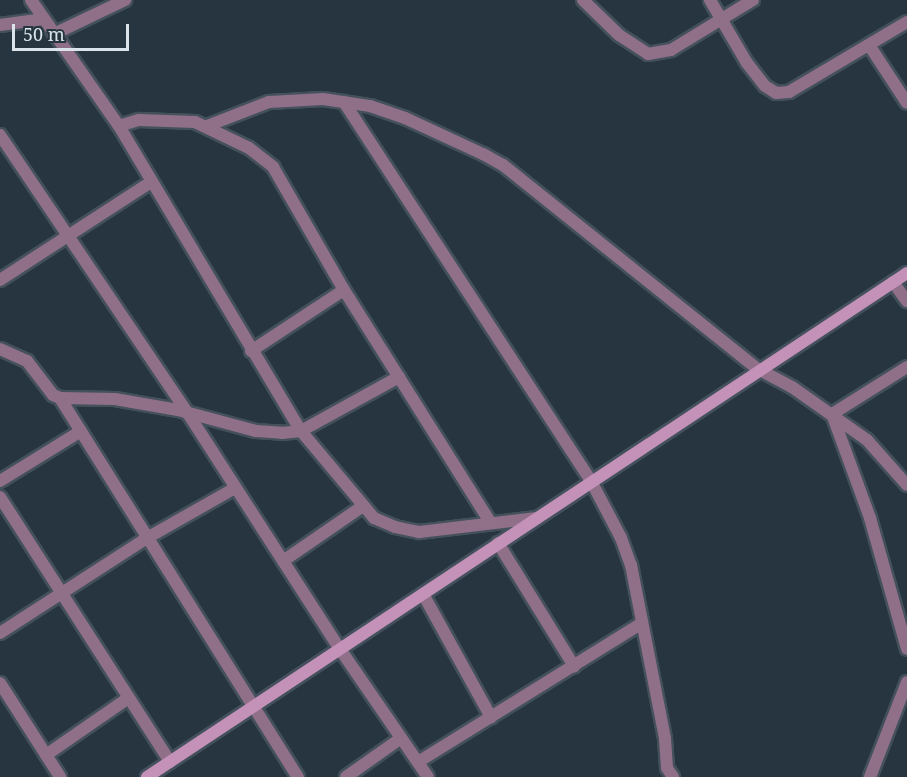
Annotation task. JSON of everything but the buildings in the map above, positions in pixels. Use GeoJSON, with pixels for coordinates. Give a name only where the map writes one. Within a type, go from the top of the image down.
{"type":"FeatureCollection","features":[{"type":"Feature","properties":{"kind":"street"},"geometry":{"type":"LineString","coordinates":[[31,0],[119,126],[300,431],[374,518],[395,527],[419,532],[537,518]]}},
{"type":"Feature","properties":{"kind":"street"},"geometry":{"type":"LineString","coordinates":[[54,34],[125,0]]}},
{"type":"Feature","properties":{"kind":"street"},"geometry":{"type":"LineString","coordinates":[[584,0],[619,35],[648,54],[671,50],[753,0]]}},
{"type":"Feature","properties":{"kind":"street"},"geometry":{"type":"LineString","coordinates":[[710,0],[747,63],[765,86],[776,93],[789,92],[907,22]]}},
{"type":"Feature","properties":{"kind":"street"},"geometry":{"type":"LineString","coordinates":[[0,26],[44,19]]}},
{"type":"Feature","properties":{"kind":"street"},"geometry":{"type":"LineString","coordinates":[[869,45],[907,103]]}},
{"type":"Feature","properties":{"kind":"street"},"geometry":{"type":"LineString","coordinates":[[207,126],[269,102],[323,99],[370,106],[405,118],[503,165],[758,369],[832,414],[867,440],[907,485]]}},
{"type":"Feature","properties":{"kind":"street"},"geometry":{"type":"LineString","coordinates":[[344,102],[591,481],[621,538],[631,565],[665,739],[667,774]]}},
{"type":"Feature","properties":{"kind":"street"},"geometry":{"type":"LineString","coordinates":[[119,126],[140,120],[195,122],[249,148],[273,167],[344,290],[491,523]]}},
{"type":"Feature","properties":{"kind":"street"},"geometry":{"type":"LineString","coordinates":[[0,135],[189,414],[340,649],[428,777]]}},
{"type":"Feature","properties":{"kind":"street"},"geometry":{"type":"LineString","coordinates":[[0,280],[151,182]]}},
{"type":"Feature","properties":{"kind":"street"},"geometry":{"type":"LineString","coordinates":[[151,776],[758,369],[907,273]]}},
{"type":"Feature","properties":{"kind":"street"},"geometry":{"type":"LineString","coordinates":[[893,282],[907,301]]}},
{"type":"Feature","properties":{"kind":"street"},"geometry":{"type":"LineString","coordinates":[[251,351],[344,290]]}},
{"type":"Feature","properties":{"kind":"street"},"geometry":{"type":"LineString","coordinates":[[0,349],[27,361],[53,395],[60,398],[115,399],[256,431],[300,431],[399,377]]}},
{"type":"Feature","properties":{"kind":"street"},"geometry":{"type":"LineString","coordinates":[[832,414],[907,367]]}},
{"type":"Feature","properties":{"kind":"street"},"geometry":{"type":"LineString","coordinates":[[60,398],[298,777]]}},
{"type":"Feature","properties":{"kind":"street"},"geometry":{"type":"LineString","coordinates":[[832,414],[870,518],[907,649]]}},
{"type":"Feature","properties":{"kind":"street"},"geometry":{"type":"LineString","coordinates":[[0,481],[81,431]]}},
{"type":"Feature","properties":{"kind":"street"},"geometry":{"type":"LineString","coordinates":[[0,633],[147,538],[235,488]]}},
{"type":"Feature","properties":{"kind":"street"},"geometry":{"type":"LineString","coordinates":[[0,498],[170,762]]}},
{"type":"Feature","properties":{"kind":"street"},"geometry":{"type":"LineString","coordinates":[[283,561],[363,506]]}},
{"type":"Feature","properties":{"kind":"street"},"geometry":{"type":"LineString","coordinates":[[498,543],[574,666]]}},
{"type":"Feature","properties":{"kind":"street"},"geometry":{"type":"LineString","coordinates":[[423,594],[491,717]]}},
{"type":"Feature","properties":{"kind":"street"},"geometry":{"type":"LineString","coordinates":[[418,762],[641,624]]}},
{"type":"Feature","properties":{"kind":"street"},"geometry":{"type":"LineString","coordinates":[[870,777],[907,682]]}},
{"type":"Feature","properties":{"kind":"street"},"geometry":{"type":"LineString","coordinates":[[0,683],[60,777]]}},
{"type":"Feature","properties":{"kind":"street"},"geometry":{"type":"LineString","coordinates":[[46,755],[128,699]]}},
{"type":"Feature","properties":{"kind":"street"},"geometry":{"type":"LineString","coordinates":[[346,777],[401,738]]}}]}
